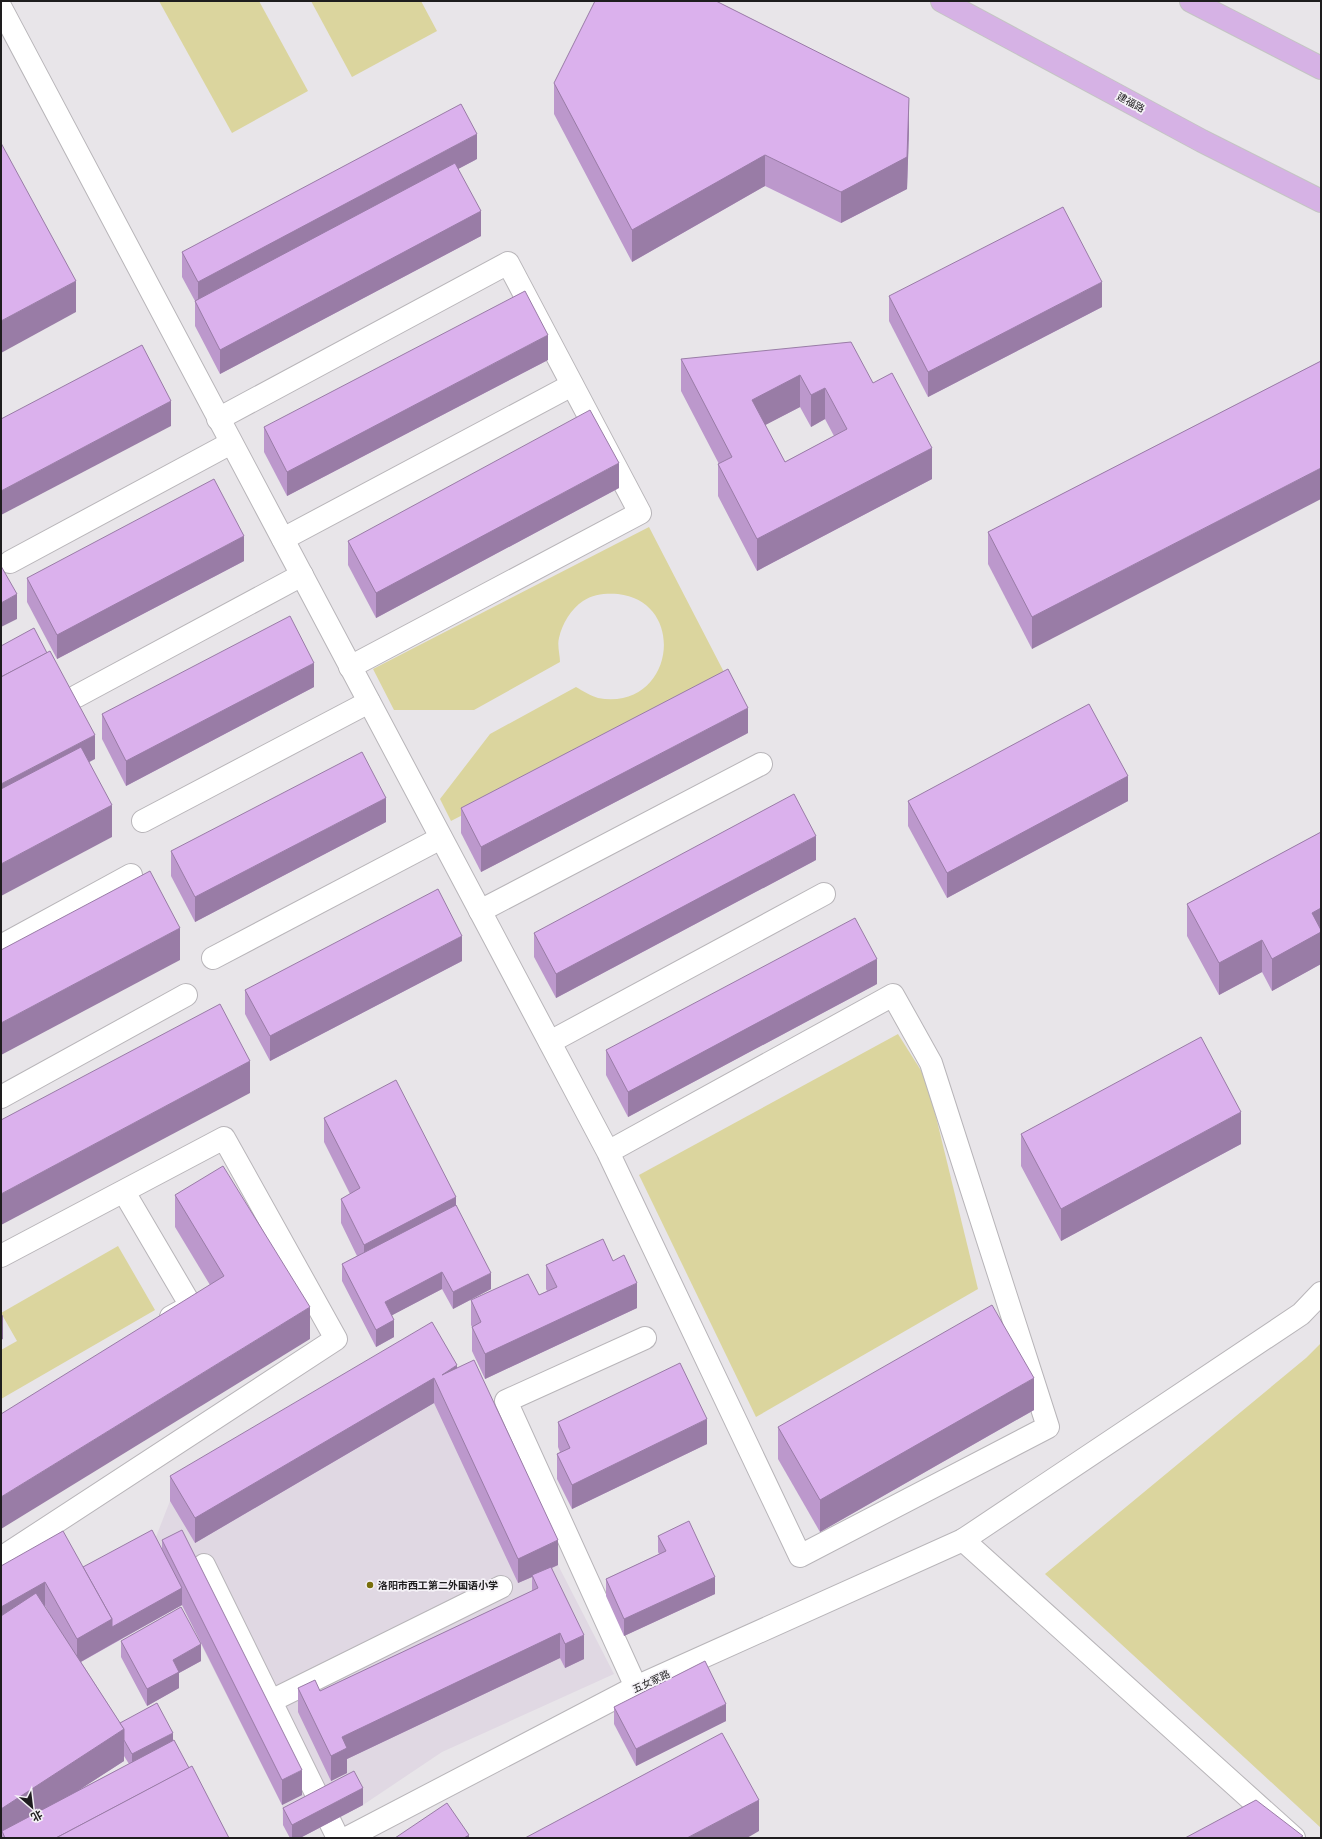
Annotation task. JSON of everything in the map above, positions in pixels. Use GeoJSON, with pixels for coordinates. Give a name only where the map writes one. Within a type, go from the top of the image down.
{"type":"FeatureCollection","features":[{"type":"Feature","properties":{"kind":"main road","name":"建福路"},"geometry":{"type":"LineString","coordinates":[[942,1],[1202,141],[1321,201]]}},
{"type":"Feature","properties":{"kind":"main road"},"geometry":{"type":"LineString","coordinates":[[1191,1],[1321,68]]}},
{"type":"Feature","properties":{"kind":"street"},"geometry":{"type":"LineString","coordinates":[[1,8],[608,1152],[800,1556],[1048,1427],[931,1063],[892,995],[608,1152]]}},
{"type":"Feature","properties":{"kind":"street"},"geometry":{"type":"LineString","coordinates":[[218,419],[508,264],[640,513],[350,667]]}},
{"type":"Feature","properties":{"kind":"street"},"geometry":{"type":"LineString","coordinates":[[282,540],[572,385]]}},
{"type":"Feature","properties":{"kind":"street"},"geometry":{"type":"LineString","coordinates":[[10,562],[231,443]]}},
{"type":"Feature","properties":{"kind":"street"},"geometry":{"type":"LineString","coordinates":[[77,696],[302,575]]}},
{"type":"Feature","properties":{"kind":"street"},"geometry":{"type":"LineString","coordinates":[[143,821],[369,702]]}},
{"type":"Feature","properties":{"kind":"street"},"geometry":{"type":"LineString","coordinates":[[480,911],[761,764]]}},
{"type":"Feature","properties":{"kind":"street"},"geometry":{"type":"LineString","coordinates":[[213,958],[441,838]]}},
{"type":"Feature","properties":{"kind":"street"},"geometry":{"type":"LineString","coordinates":[[1,946],[131,875]]}},
{"type":"Feature","properties":{"kind":"street"},"geometry":{"type":"LineString","coordinates":[[550,1042],[824,894]]}},
{"type":"Feature","properties":{"kind":"street"},"geometry":{"type":"LineString","coordinates":[[1,1097],[186,996]]}},
{"type":"Feature","properties":{"kind":"street"},"geometry":{"type":"LineString","coordinates":[[1,1256],[224,1138],[336,1339],[1,1558]]}},
{"type":"Feature","properties":{"kind":"street"},"geometry":{"type":"LineString","coordinates":[[124,1192],[191,1306],[157,1326]]}},
{"type":"Feature","properties":{"kind":"street","name":"五女冢路"},"geometry":{"type":"LineString","coordinates":[[347,1838],[636,1687],[962,1540],[1301,1314],[1321,1292]]}},
{"type":"Feature","properties":{"kind":"street"},"geometry":{"type":"LineString","coordinates":[[636,1687],[506,1401],[645,1338]]}},
{"type":"Feature","properties":{"kind":"street"},"geometry":{"type":"LineString","coordinates":[[962,1540],[1294,1838]]}},
{"type":"Feature","properties":{"kind":"street"},"geometry":{"type":"LineString","coordinates":[[204,1565],[338,1838]]}},
{"type":"Feature","properties":{"kind":"street"},"geometry":{"type":"LineString","coordinates":[[271,1701],[501,1587]]}},
{"type":"Feature","properties":{"kind":"shaded area"},"geometry":{"type":"Polygon","coordinates":[[[159,1],[259,1],[308,91],[232,133],[159,1]]]}},
{"type":"Feature","properties":{"kind":"shaded area"},"geometry":{"type":"Polygon","coordinates":[[[311,1],[421,1],[437,31],[352,77],[311,1]]]}},
{"type":"Feature","properties":{"kind":"shaded area"},"geometry":{"type":"Polygon","coordinates":[[[649,527],[727,678],[451,821],[440,799],[490,734],[576,687],[598,698],[624,698],[643,689],[656,673],[663,654],[663,634],[656,616],[641,601],[618,594],[600,594],[587,599],[575,608],[562,627],[558,641],[560,662],[474,710],[394,710],[373,669],[649,527]]]}},
{"type":"Feature","properties":{"kind":"shaded area"},"geometry":{"type":"Polygon","coordinates":[[[898,1034],[927,1080],[978,1289],[756,1417],[639,1175],[898,1034]]]}},
{"type":"Feature","properties":{"kind":"shaded area"},"geometry":{"type":"Polygon","coordinates":[[[118,1246],[155,1310],[1,1399],[1,1350],[17,1341],[1,1313],[118,1246]]]}},
{"type":"Feature","properties":{"kind":"shaded area"},"geometry":{"type":"Polygon","coordinates":[[[1321,1343],[1321,1828],[1045,1574],[1306,1358],[1321,1343]]]}},
{"type":"Feature","properties":{"kind":"shaded area","name":"洛阳市西工第二外国语小学"},"geometry":{"type":"Polygon","coordinates":[[[432,1347],[558,1565],[614,1674],[442,1752],[363,1805],[300,1838],[290,1838],[283,1825],[282,1805],[152,1547],[170,1501],[432,1347]]]}},
{"type":"Feature","properties":{"kind":"building"},"geometry":{"type":"Polygon","coordinates":[[[595,1],[716,1],[909,98],[907,157],[841,192],[765,155],[632,230],[554,83],[595,1]]]}},
{"type":"Feature","properties":{"kind":"building"},"geometry":{"type":"Polygon","coordinates":[[[461,104],[477,134],[198,282],[182,252],[461,104]]]}},
{"type":"Feature","properties":{"kind":"building"},"geometry":{"type":"Polygon","coordinates":[[[1,143],[76,281],[1,321],[1,143]]]}},
{"type":"Feature","properties":{"kind":"building"},"geometry":{"type":"Polygon","coordinates":[[[455,163],[481,211],[220,350],[195,301],[455,163]]]}},
{"type":"Feature","properties":{"kind":"building"},"geometry":{"type":"Polygon","coordinates":[[[1063,207],[1102,282],[928,372],[889,296],[1063,207]]]}},
{"type":"Feature","properties":{"kind":"building"},"geometry":{"type":"Polygon","coordinates":[[[525,291],[548,335],[287,472],[264,427],[525,291]]]}},
{"type":"Feature","properties":{"kind":"building"},"geometry":{"type":"Polygon","coordinates":[[[851,342],[873,383],[892,373],[932,448],[757,539],[718,464],[732,457],[681,359],[851,342]],[[800,375],[752,400],[785,462],[847,429],[825,388],[811,395],[800,375]]]}},
{"type":"Feature","properties":{"kind":"building"},"geometry":{"type":"Polygon","coordinates":[[[142,345],[171,401],[1,491],[1,419],[142,345]]]}},
{"type":"Feature","properties":{"kind":"building"},"geometry":{"type":"Polygon","coordinates":[[[1321,361],[1321,468],[1032,617],[988,532],[1321,361]]]}},
{"type":"Feature","properties":{"kind":"building"},"geometry":{"type":"Polygon","coordinates":[[[590,410],[619,463],[376,593],[348,541],[590,410]]]}},
{"type":"Feature","properties":{"kind":"building"},"geometry":{"type":"Polygon","coordinates":[[[214,479],[244,536],[57,635],[27,578],[214,479]]]}},
{"type":"Feature","properties":{"kind":"building"},"geometry":{"type":"Polygon","coordinates":[[[1,566],[17,594],[1,603],[1,566]]]}},
{"type":"Feature","properties":{"kind":"building"},"geometry":{"type":"Polygon","coordinates":[[[290,616],[314,663],[126,761],[102,714],[290,616]]]}},
{"type":"Feature","properties":{"kind":"building"},"geometry":{"type":"Polygon","coordinates":[[[34,628],[47,653],[1,677],[1,646],[34,628]]]}},
{"type":"Feature","properties":{"kind":"building"},"geometry":{"type":"Polygon","coordinates":[[[50,651],[95,735],[1,784],[1,677],[50,651]]]}},
{"type":"Feature","properties":{"kind":"building"},"geometry":{"type":"Polygon","coordinates":[[[728,669],[748,708],[481,847],[461,808],[728,669]]]}},
{"type":"Feature","properties":{"kind":"building"},"geometry":{"type":"Polygon","coordinates":[[[1089,704],[1128,776],[947,873],[908,801],[1089,704]]]}},
{"type":"Feature","properties":{"kind":"building"},"geometry":{"type":"Polygon","coordinates":[[[81,747],[112,805],[1,864],[1,789],[81,747]]]}},
{"type":"Feature","properties":{"kind":"building"},"geometry":{"type":"Polygon","coordinates":[[[362,752],[386,798],[195,897],[171,851],[362,752]]]}},
{"type":"Feature","properties":{"kind":"building"},"geometry":{"type":"Polygon","coordinates":[[[794,794],[816,836],[556,974],[534,933],[794,794]]]}},
{"type":"Feature","properties":{"kind":"building"},"geometry":{"type":"Polygon","coordinates":[[[1321,832],[1321,908],[1312,913],[1321,932],[1272,959],[1262,940],[1219,963],[1187,904],[1321,832]]]}},
{"type":"Feature","properties":{"kind":"building"},"geometry":{"type":"Polygon","coordinates":[[[150,871],[180,928],[1,1023],[1,950],[150,871]]]}},
{"type":"Feature","properties":{"kind":"building"},"geometry":{"type":"Polygon","coordinates":[[[438,889],[462,936],[270,1036],[245,990],[438,889]]]}},
{"type":"Feature","properties":{"kind":"building"},"geometry":{"type":"Polygon","coordinates":[[[855,918],[877,959],[628,1092],[606,1050],[855,918]]]}},
{"type":"Feature","properties":{"kind":"building"},"geometry":{"type":"Polygon","coordinates":[[[220,1004],[250,1061],[1,1194],[1,1120],[220,1004]]]}},
{"type":"Feature","properties":{"kind":"building"},"geometry":{"type":"Polygon","coordinates":[[[1201,1037],[1241,1112],[1061,1209],[1021,1134],[1201,1037]]]}},
{"type":"Feature","properties":{"kind":"building"},"geometry":{"type":"Polygon","coordinates":[[[396,1080],[456,1197],[364,1245],[341,1199],[360,1188],[324,1118],[396,1080]]]}},
{"type":"Feature","properties":{"kind":"building"},"geometry":{"type":"Polygon","coordinates":[[[223,1166],[310,1307],[1,1497],[1,1414],[224,1276],[175,1195],[223,1166]]]}},
{"type":"Feature","properties":{"kind":"building"},"geometry":{"type":"Polygon","coordinates":[[[456,1205],[491,1273],[453,1292],[442,1272],[385,1302],[394,1320],[376,1330],[342,1264],[456,1205]]]}},
{"type":"Feature","properties":{"kind":"building"},"geometry":{"type":"Polygon","coordinates":[[[603,1239],[613,1261],[624,1255],[637,1283],[485,1354],[472,1327],[481,1322],[471,1300],[528,1274],[539,1295],[557,1287],[546,1265],[603,1239]]]}},
{"type":"Feature","properties":{"kind":"building"},"geometry":{"type":"Polygon","coordinates":[[[992,1305],[1034,1378],[820,1500],[778,1427],[992,1305]]]}},
{"type":"Feature","properties":{"kind":"building"},"geometry":{"type":"Polygon","coordinates":[[[432,1322],[457,1365],[442,1375],[474,1360],[558,1540],[518,1559],[434,1378],[195,1518],[170,1476],[432,1322]]]}},
{"type":"Feature","properties":{"kind":"building"},"geometry":{"type":"Polygon","coordinates":[[[680,1363],[707,1419],[572,1485],[557,1454],[570,1448],[558,1422],[680,1363]]]}},
{"type":"Feature","properties":{"kind":"building"},"geometry":{"type":"Polygon","coordinates":[[[689,1521],[715,1577],[624,1619],[606,1579],[666,1551],[658,1536],[689,1521]]]}},
{"type":"Feature","properties":{"kind":"building"},"geometry":{"type":"Polygon","coordinates":[[[152,1530],[182,1588],[112,1627],[112,1619],[83,1567],[152,1530]]]}},
{"type":"Feature","properties":{"kind":"building"},"geometry":{"type":"Polygon","coordinates":[[[182,1530],[302,1770],[282,1780],[162,1540],[182,1530]]]}},
{"type":"Feature","properties":{"kind":"building"},"geometry":{"type":"Polygon","coordinates":[[[63,1531],[112,1619],[77,1639],[45,1582],[1,1607],[1,1566],[63,1531]]]}},
{"type":"Feature","properties":{"kind":"building"},"geometry":{"type":"Polygon","coordinates":[[[551,1567],[584,1635],[565,1644],[560,1633],[342,1737],[347,1748],[331,1756],[298,1688],[315,1680],[320,1691],[538,1588],[532,1575],[551,1567]]]}},
{"type":"Feature","properties":{"kind":"building"},"geometry":{"type":"Polygon","coordinates":[[[36,1593],[124,1729],[1,1809],[1,1616],[36,1593]]]}},
{"type":"Feature","properties":{"kind":"building"},"geometry":{"type":"Polygon","coordinates":[[[181,1607],[201,1644],[173,1660],[179,1672],[147,1689],[121,1641],[181,1607]]]}},
{"type":"Feature","properties":{"kind":"building"},"geometry":{"type":"Polygon","coordinates":[[[705,1661],[726,1704],[636,1749],[614,1707],[705,1661]]]}},
{"type":"Feature","properties":{"kind":"building"},"geometry":{"type":"Polygon","coordinates":[[[157,1703],[173,1733],[132,1754],[124,1740],[124,1729],[120,1723],[157,1703]]]}},
{"type":"Feature","properties":{"kind":"building"},"geometry":{"type":"Polygon","coordinates":[[[722,1733],[759,1800],[687,1838],[525,1838],[722,1733]]]}},
{"type":"Feature","properties":{"kind":"building"},"geometry":{"type":"Polygon","coordinates":[[[174,1740],[189,1768],[56,1838],[5,1838],[2,1831],[174,1740]]]}},
{"type":"Feature","properties":{"kind":"building"},"geometry":{"type":"Polygon","coordinates":[[[192,1766],[229,1838],[56,1838],[192,1766]]]}},
{"type":"Feature","properties":{"kind":"building"},"geometry":{"type":"Polygon","coordinates":[[[354,1771],[363,1788],[292,1825],[283,1808],[354,1771]]]}},
{"type":"Feature","properties":{"kind":"building"},"geometry":{"type":"Polygon","coordinates":[[[1256,1800],[1303,1836],[1299,1838],[1185,1838],[1256,1800]]]}},
{"type":"Feature","properties":{"kind":"building"},"geometry":{"type":"Polygon","coordinates":[[[447,1803],[469,1835],[464,1838],[395,1838],[447,1803]]]}},
{"type":"Feature","properties":{"kind":"place","name":"洛阳市西工第二外国语小学"},"geometry":{"type":"Point","coordinates":[370,1585]}}]}
